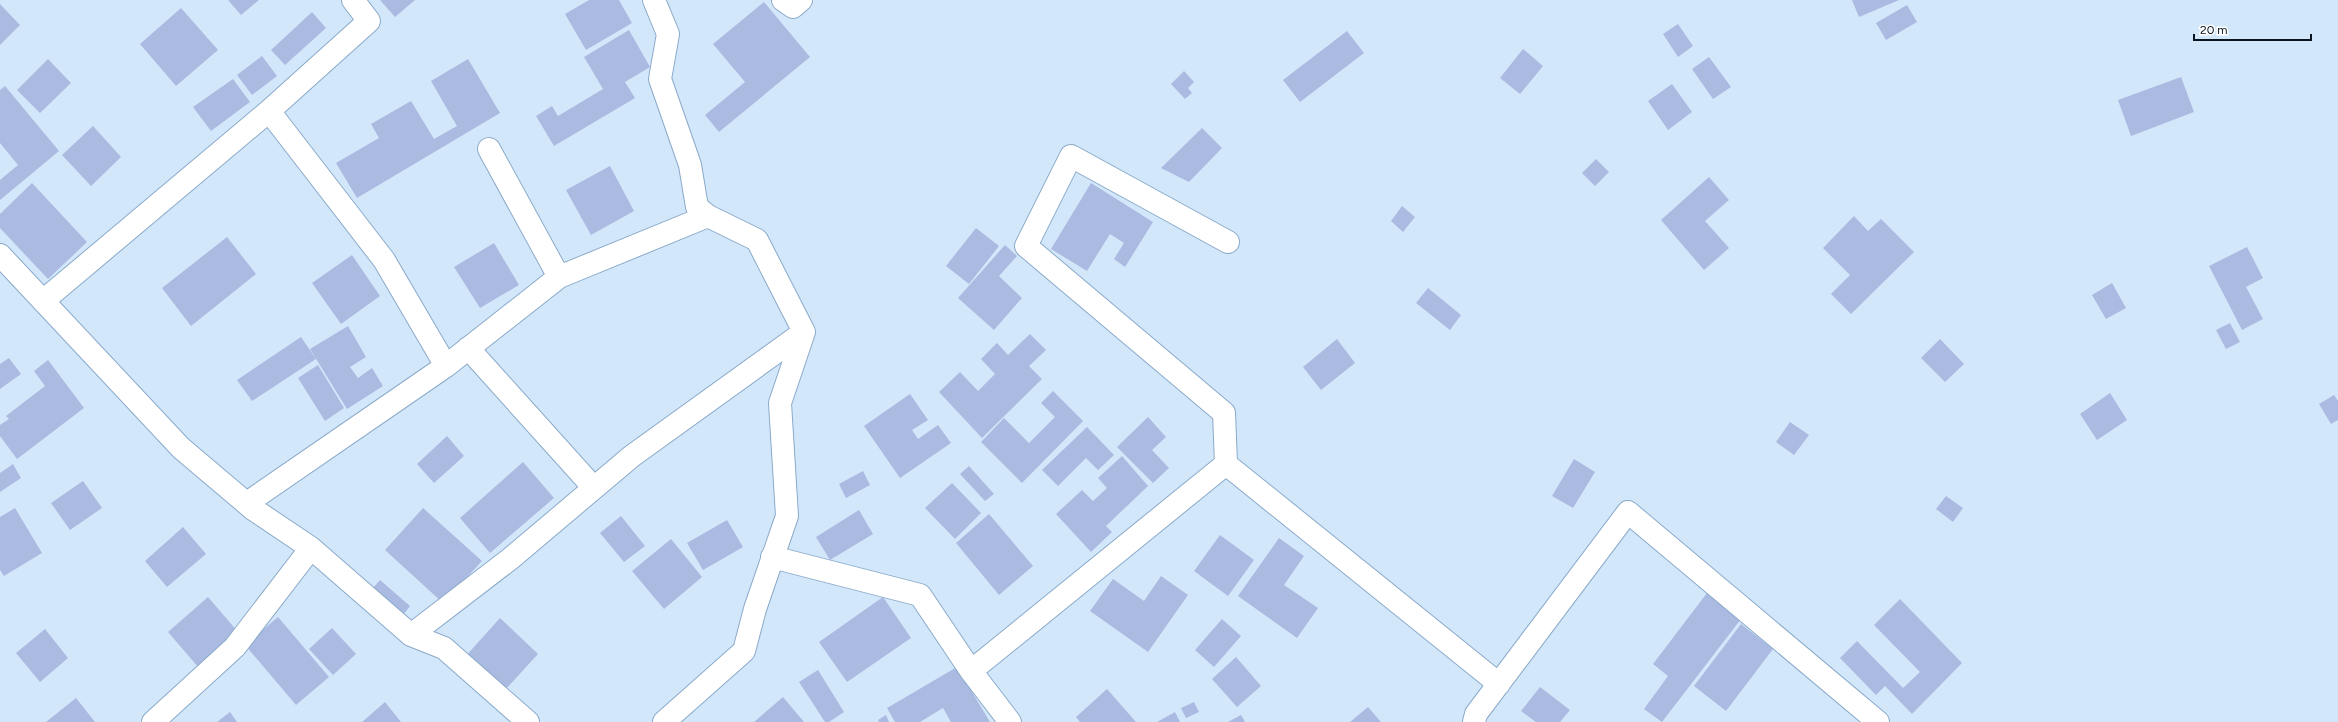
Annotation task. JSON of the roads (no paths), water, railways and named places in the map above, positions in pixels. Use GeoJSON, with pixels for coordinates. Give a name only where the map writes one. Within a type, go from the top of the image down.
{"type":"FeatureCollection","features":[{"type":"Feature","properties":{"kind":"street"},"geometry":{"type":"LineString","coordinates":[[43,301],[269,111],[369,21],[353,0]]}},
{"type":"Feature","properties":{"kind":"street"},"geometry":{"type":"LineString","coordinates":[[654,0],[668,34],[660,79],[690,165],[697,207],[708,216],[757,240],[804,332],[780,403],[787,516],[755,609],[744,651],[664,722]]}},
{"type":"Feature","properties":{"kind":"street"},"geometry":{"type":"LineString","coordinates":[[783,0],[793,7],[801,0]]}},
{"type":"Feature","properties":{"kind":"street"},"geometry":{"type":"LineString","coordinates":[[269,111],[384,260],[446,366]]}},
{"type":"Feature","properties":{"kind":"street"},"geometry":{"type":"LineString","coordinates":[[490,149],[559,277]]}},
{"type":"Feature","properties":{"kind":"street"},"geometry":{"type":"LineString","coordinates":[[1228,242],[1071,156],[1026,246],[1224,413],[1226,464],[1499,684]]}},
{"type":"Feature","properties":{"kind":"street"},"geometry":{"type":"LineString","coordinates":[[247,503],[446,366],[559,277],[708,216]]}},
{"type":"Feature","properties":{"kind":"street"},"geometry":{"type":"LineString","coordinates":[[0,255],[181,448],[247,503],[311,548],[411,635],[444,648],[528,722]]}},
{"type":"Feature","properties":{"kind":"street"},"geometry":{"type":"LineString","coordinates":[[411,635],[510,559],[632,456],[804,332]]}},
{"type":"Feature","properties":{"kind":"street"},"geometry":{"type":"LineString","coordinates":[[468,348],[594,488]]}},
{"type":"Feature","properties":{"kind":"street"},"geometry":{"type":"LineString","coordinates":[[971,671],[1226,464]]}},
{"type":"Feature","properties":{"kind":"street"},"geometry":{"type":"LineString","coordinates":[[1474,722],[1476,714],[1628,512],[1878,722]]}},
{"type":"Feature","properties":{"kind":"street"},"geometry":{"type":"LineString","coordinates":[[153,722],[235,646],[311,548]]}},
{"type":"Feature","properties":{"kind":"street"},"geometry":{"type":"LineString","coordinates":[[772,557],[920,595],[971,671],[1010,722]]}}]}
